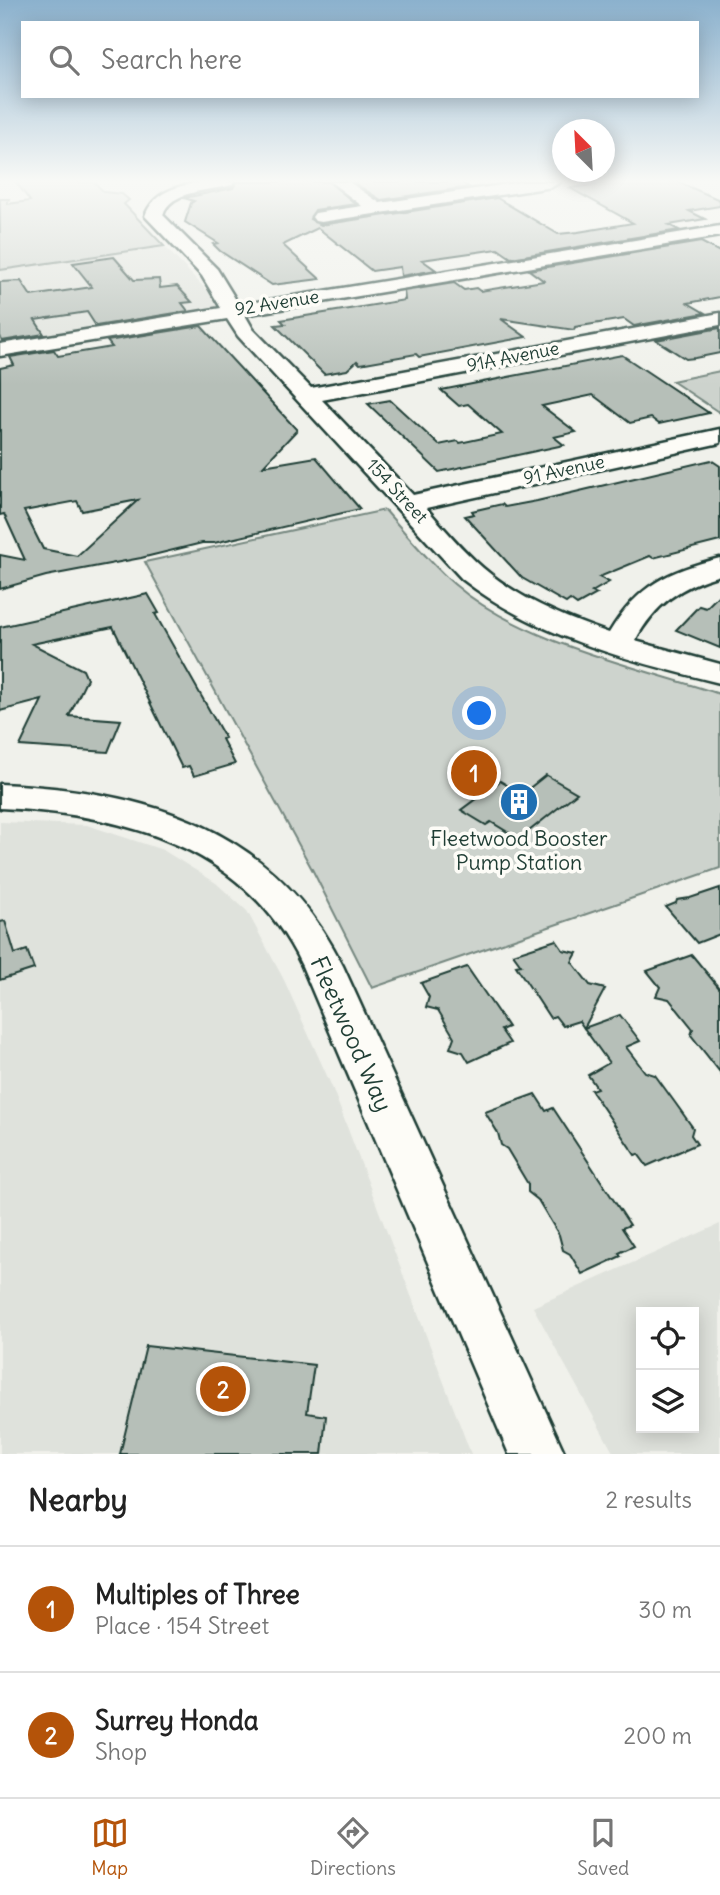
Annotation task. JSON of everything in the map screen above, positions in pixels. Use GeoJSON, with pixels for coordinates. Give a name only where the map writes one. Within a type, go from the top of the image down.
{"type":"FeatureCollection","features":[{"type":"Feature","properties":{"kind":"street","name":"154 Street"},"geometry":{"type":"LineString","coordinates":[[187,250],[206,268],[245,332],[472,573],[496,591],[546,619],[618,644],[720,674]]}},
{"type":"Feature","properties":{"kind":"street","name":"92 Avenue"},"geometry":{"type":"LineString","coordinates":[[0,350],[604,250]]}},
{"type":"Feature","properties":{"kind":"street","name":"91A Avenue"},"geometry":{"type":"LineString","coordinates":[[306,396],[720,319]]}},
{"type":"Feature","properties":{"kind":"street","name":"91 Avenue"},"geometry":{"type":"LineString","coordinates":[[409,504],[720,436]]}},
{"type":"Feature","properties":{"kind":"street"},"geometry":{"type":"LineString","coordinates":[[618,644],[630,622],[653,593],[675,580],[720,566]]}},
{"type":"Feature","properties":{"kind":"street","name":"Fleetwood Way"},"geometry":{"type":"LineString","coordinates":[[0,796],[77,800],[163,822],[199,838],[230,857],[257,877],[285,906],[314,950],[339,1004],[537,1454]]}},
{"type":"Feature","properties":{"kind":"shaded area"},"geometry":{"type":"Polygon","coordinates":[[[0,250],[138,250],[0,270],[0,250]]]}},
{"type":"Feature","properties":{"kind":"shaded area"},"geometry":{"type":"Polygon","coordinates":[[[138,250],[168,250],[222,306],[0,342],[0,270],[138,250]]]}},
{"type":"Feature","properties":{"kind":"shaded area"},"geometry":{"type":"Polygon","coordinates":[[[720,371],[720,413],[672,381],[720,371]]]}},
{"type":"Feature","properties":{"kind":"shaded area"},"geometry":{"type":"Polygon","coordinates":[[[385,510],[454,584],[512,622],[581,651],[720,694],[720,868],[372,988],[313,871],[145,562],[385,510]]]}},
{"type":"Feature","properties":{"kind":"shaded area"},"geometry":{"type":"Polygon","coordinates":[[[0,822],[87,825],[163,850],[216,883],[247,911],[284,980],[332,1087],[471,1454],[0,1454],[0,822]]]}},
{"type":"Feature","properties":{"kind":"shaded area"},"geometry":{"type":"Polygon","coordinates":[[[720,1224],[720,1454],[614,1454],[533,1307],[720,1224]]]}},
{"type":"Feature","properties":{"kind":"building"},"geometry":{"type":"Polygon","coordinates":[[[288,250],[320,279],[272,285],[220,251],[288,250]]]}},
{"type":"Feature","properties":{"kind":"building"},"geometry":{"type":"Polygon","coordinates":[[[345,250],[492,250],[422,260],[436,270],[401,276],[400,267],[372,271],[345,250]]]}},
{"type":"Feature","properties":{"kind":"building"},"geometry":{"type":"Polygon","coordinates":[[[499,250],[560,250],[511,258],[499,250]]]}},
{"type":"Feature","properties":{"kind":"building"},"geometry":{"type":"Polygon","coordinates":[[[653,250],[716,250],[720,252],[720,297],[688,303],[705,313],[634,326],[624,319],[575,327],[574,330],[501,319],[526,337],[419,357],[416,354],[360,364],[357,361],[347,370],[324,374],[275,325],[285,324],[281,320],[405,300],[404,291],[454,283],[464,290],[476,288],[480,291],[544,281],[529,270],[653,250]]]}},
{"type":"Feature","properties":{"kind":"building"},"geometry":{"type":"Polygon","coordinates":[[[114,257],[134,280],[159,279],[160,288],[177,286],[192,302],[182,303],[188,311],[96,326],[87,312],[35,320],[44,334],[2,341],[0,282],[21,281],[31,296],[92,287],[73,263],[114,257]]]}},
{"type":"Feature","properties":{"kind":"building"},"geometry":{"type":"Polygon","coordinates":[[[201,326],[297,430],[263,466],[316,457],[360,509],[214,543],[202,543],[46,576],[0,589],[0,555],[25,560],[4,514],[0,515],[0,368],[14,365],[10,357],[54,350],[58,356],[112,347],[107,341],[201,326]],[[138,500],[82,511],[77,501],[24,511],[43,549],[77,556],[138,500]]]}},
{"type":"Feature","properties":{"kind":"building"},"geometry":{"type":"Polygon","coordinates":[[[720,328],[720,353],[695,358],[686,359],[656,340],[720,328]]]}},
{"type":"Feature","properties":{"kind":"building"},"geometry":{"type":"Polygon","coordinates":[[[622,355],[709,413],[659,424],[651,418],[630,423],[593,395],[542,406],[576,432],[554,437],[564,445],[439,472],[368,404],[390,400],[439,445],[458,441],[460,443],[502,434],[468,404],[459,406],[441,390],[622,355]]]}},
{"type":"Feature","properties":{"kind":"building"},"geometry":{"type":"Polygon","coordinates":[[[711,460],[720,466],[720,541],[653,558],[650,556],[599,577],[609,582],[592,592],[597,594],[577,605],[570,600],[566,603],[522,578],[465,516],[474,514],[472,511],[502,504],[505,507],[537,501],[711,460]]]}},
{"type":"Feature","properties":{"kind":"building"},"geometry":{"type":"Polygon","coordinates":[[[148,594],[159,613],[155,614],[225,738],[222,739],[235,764],[194,776],[189,766],[182,768],[113,627],[32,644],[83,670],[87,679],[69,716],[121,720],[108,752],[20,746],[42,700],[0,711],[0,627],[148,594]]]}},
{"type":"Feature","properties":{"kind":"building"},"geometry":{"type":"Polygon","coordinates":[[[720,594],[720,648],[676,630],[699,606],[706,608],[720,594]]]}},
{"type":"Feature","properties":{"kind":"building","name":"Fleetwood Booster Pump Station"},"geometry":{"type":"Polygon","coordinates":[[[546,775],[577,793],[519,839],[491,822],[486,825],[461,810],[500,781],[522,794],[546,775]]]}},
{"type":"Feature","properties":{"kind":"building"},"geometry":{"type":"Polygon","coordinates":[[[720,888],[720,934],[697,943],[666,907],[677,900],[720,888]]]}},
{"type":"Feature","properties":{"kind":"building"},"geometry":{"type":"Polygon","coordinates":[[[5,921],[15,954],[27,950],[34,969],[0,980],[0,922],[5,921]]]}},
{"type":"Feature","properties":{"kind":"building"},"geometry":{"type":"Polygon","coordinates":[[[556,940],[563,950],[577,953],[572,962],[590,985],[605,989],[584,1028],[579,1021],[563,1026],[555,1016],[550,1018],[516,966],[521,965],[513,954],[556,940]]]}},
{"type":"Feature","properties":{"kind":"building"},"geometry":{"type":"Polygon","coordinates":[[[692,955],[720,989],[720,1072],[691,1035],[693,1029],[669,999],[656,996],[660,987],[647,971],[692,955]]]}},
{"type":"Feature","properties":{"kind":"building"},"geometry":{"type":"Polygon","coordinates":[[[467,967],[508,1027],[501,1030],[510,1043],[469,1062],[463,1052],[450,1048],[454,1037],[438,1010],[426,1007],[429,997],[421,983],[467,967]]]}},
{"type":"Feature","properties":{"kind":"building"},"geometry":{"type":"Polygon","coordinates":[[[620,1015],[640,1041],[626,1047],[645,1072],[655,1075],[693,1128],[691,1135],[697,1144],[647,1166],[638,1154],[635,1155],[591,1090],[597,1088],[588,1075],[609,1063],[584,1028],[620,1015]]]}},
{"type":"Feature","properties":{"kind":"building"},"geometry":{"type":"Polygon","coordinates":[[[535,1094],[546,1111],[553,1108],[630,1225],[622,1228],[634,1246],[619,1253],[621,1256],[582,1274],[570,1254],[563,1250],[559,1235],[538,1200],[528,1192],[528,1184],[507,1149],[501,1145],[498,1133],[485,1112],[535,1094]]]}},
{"type":"Feature","properties":{"kind":"building"},"geometry":{"type":"Polygon","coordinates":[[[146,1346],[314,1365],[307,1413],[326,1416],[322,1454],[120,1454],[146,1346]]]}},
{"type":"Feature","properties":{"kind":"place","name":"Multiples of Three"},"geometry":{"type":"Point","coordinates":[474,773]}},
{"type":"Feature","properties":{"kind":"place","name":"Fleetwood Booster Pump Station"},"geometry":{"type":"Point","coordinates":[519,802]}},
{"type":"Feature","properties":{"kind":"place","name":"Surrey Honda"},"geometry":{"type":"Point","coordinates":[223,1389]}}]}
